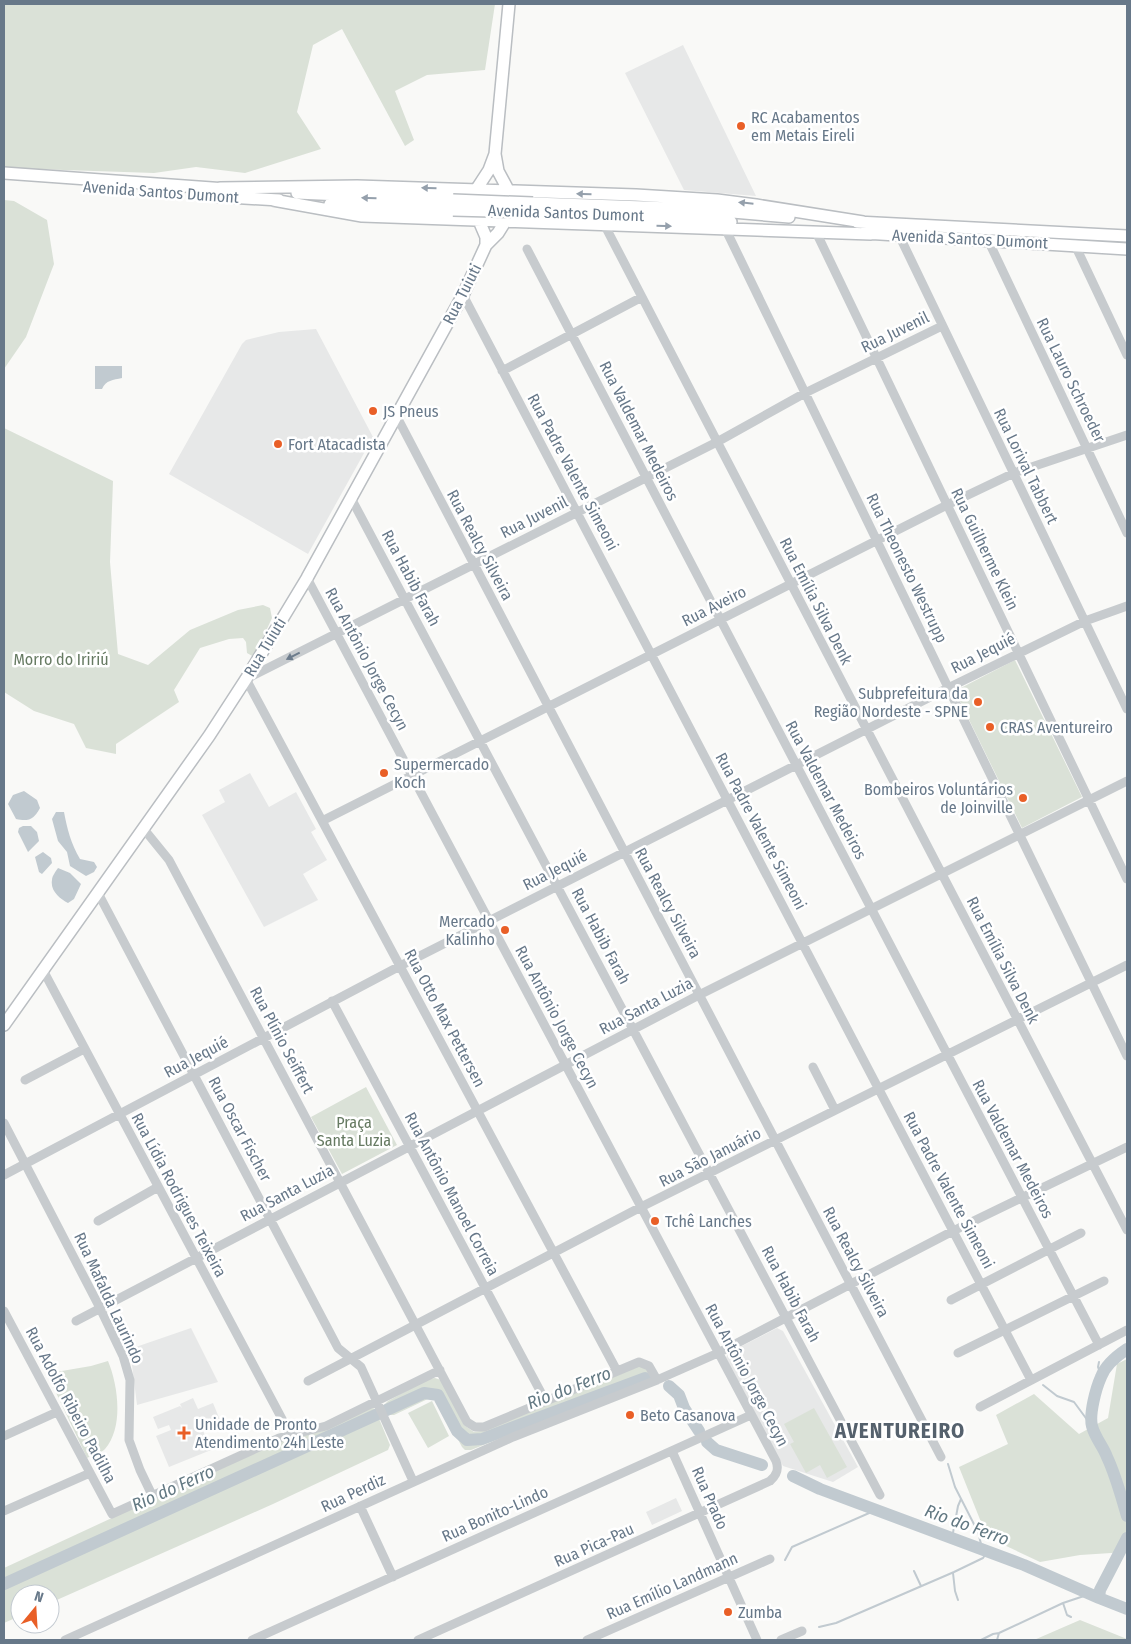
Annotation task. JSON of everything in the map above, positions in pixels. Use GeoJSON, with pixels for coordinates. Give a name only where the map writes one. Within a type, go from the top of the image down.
{"type":"FeatureCollection","features":[{"type":"Feature","properties":{"kind":"main road","name":"Rua Tuiuti"},"geometry":{"type":"LineString","coordinates":[[486,245],[486,237],[472,204],[472,198],[489,170],[495,154],[510,4]]}},
{"type":"Feature","properties":{"kind":"main road","name":"Rua Tuiuti"},"geometry":{"type":"LineString","coordinates":[[4,1025],[208,736],[246,679],[307,578],[463,295],[486,245],[507,221],[513,209],[514,204],[498,171],[495,154]]}},
{"type":"Feature","properties":{"kind":"main road","name":"Avenida Santos Dumont"},"geometry":{"type":"LineString","coordinates":[[4,173],[453,205]]}},
{"type":"Feature","properties":{"kind":"main road","name":"Avenida Santos Dumont"},"geometry":{"type":"LineString","coordinates":[[4,181],[363,207],[453,205],[698,209],[863,222],[1127,236]]}},
{"type":"Feature","properties":{"kind":"main road"},"geometry":{"type":"LineString","coordinates":[[220,188],[357,186],[636,195],[756,204],[863,222]]}},
{"type":"Feature","properties":{"kind":"main road"},"geometry":{"type":"LineString","coordinates":[[273,200],[362,216],[871,234]]}},
{"type":"Feature","properties":{"kind":"main road","name":"Avenida Santos Dumont"},"geometry":{"type":"LineString","coordinates":[[533,207],[871,234],[1127,248]]}},
{"type":"Feature","properties":{"kind":"main road"},"geometry":{"type":"LineString","coordinates":[[498,233],[520,221]]}},
{"type":"Feature","properties":{"kind":"main road"},"geometry":{"type":"LineString","coordinates":[[1108,235],[1105,236],[1103,243],[1108,248]]}},
{"type":"Feature","properties":{"kind":"street","name":"Rua Emília Silva Denk"},"geometry":{"type":"LineString","coordinates":[[604,224],[1127,1230]]}},
{"type":"Feature","properties":{"kind":"street","name":"Rua Theonesto Westrupp"},"geometry":{"type":"LineString","coordinates":[[725,228],[1127,1056]]}},
{"type":"Feature","properties":{"kind":"street","name":"Rua Guilherme Klein"},"geometry":{"type":"LineString","coordinates":[[816,232],[1127,880]]}},
{"type":"Feature","properties":{"kind":"street","name":"Rua Lorival Tabbert"},"geometry":{"type":"LineString","coordinates":[[899,235],[1127,709]]}},
{"type":"Feature","properties":{"kind":"street","name":"Rua Lauro Schroeder"},"geometry":{"type":"LineString","coordinates":[[988,240],[1127,532]]}},
{"type":"Feature","properties":{"kind":"street"},"geometry":{"type":"LineString","coordinates":[[1074,246],[1127,355]]}},
{"type":"Feature","properties":{"kind":"street","name":"Rua Valdemar Medeiros"},"geometry":{"type":"LineString","coordinates":[[527,249],[1098,1345]]}},
{"type":"Feature","properties":{"kind":"street","name":"Rua Padre Valente Simeoni"},"geometry":{"type":"LineString","coordinates":[[463,295],[1032,1380]]}},
{"type":"Feature","properties":{"kind":"street"},"geometry":{"type":"LineString","coordinates":[[502,371],[642,297]]}},
{"type":"Feature","properties":{"kind":"street","name":"Rua Juvenil"},"geometry":{"type":"LineString","coordinates":[[246,679],[647,478],[805,393],[942,326]]}},
{"type":"Feature","properties":{"kind":"street","name":"Rua Realcy Silveira"},"geometry":{"type":"LineString","coordinates":[[397,417],[941,1457]]}},
{"type":"Feature","properties":{"kind":"street","name":"Rua Aveiro"},"geometry":{"type":"LineString","coordinates":[[322,821],[947,505],[1014,473],[1127,435]]}},
{"type":"Feature","properties":{"kind":"street","name":"Rua Habib Farah"},"geometry":{"type":"LineString","coordinates":[[351,498],[880,1495]]}},
{"type":"Feature","properties":{"kind":"street","name":"Rua Antônio Jorge Cecyn"},"geometry":{"type":"LineString","coordinates":[[307,578],[752,1415],[776,1461],[778,1471]]}},
{"type":"Feature","properties":{"kind":"street","name":"Rua Jequié"},"geometry":{"type":"LineString","coordinates":[[4,1175],[489,920],[1018,652],[1085,621],[1127,606]]}},
{"type":"Feature","properties":{"kind":"street","name":"Rua Otto Max Pettersen"},"geometry":{"type":"LineString","coordinates":[[246,679],[617,1371]]}},
{"type":"Feature","properties":{"kind":"street","name":"Rua Santa Luzia"},"geometry":{"type":"LineString","coordinates":[[76,1321],[409,1145],[699,995],[1127,781]]}},
{"type":"Feature","properties":{"kind":"street","name":"Rua Plínio Seiffert"},"geometry":{"type":"LineString","coordinates":[[143,828],[169,860],[467,1422],[475,1427],[484,1426],[546,1400]]}},
{"type":"Feature","properties":{"kind":"street","name":"Rua Oscar Fischer"},"geometry":{"type":"LineString","coordinates":[[98,893],[338,1348],[361,1367],[414,1482]]}},
{"type":"Feature","properties":{"kind":"street","name":"Rua São Januário"},"geometry":{"type":"LineString","coordinates":[[308,1381],[641,1208],[1127,965]]}},
{"type":"Feature","properties":{"kind":"street","name":"Rua Lídia Rodrigues Teixeira"},"geometry":{"type":"LineString","coordinates":[[43,970],[290,1434]]}},
{"type":"Feature","properties":{"kind":"street","name":"Rua Antônio Manoel Correia"},"geometry":{"type":"LineString","coordinates":[[332,1002],[546,1400]]}},
{"type":"Feature","properties":{"kind":"street"},"geometry":{"type":"LineString","coordinates":[[25,1080],[84,1049]]}},
{"type":"Feature","properties":{"kind":"street"},"geometry":{"type":"LineString","coordinates":[[813,1067],[835,1110]]}},
{"type":"Feature","properties":{"kind":"street","name":"Rua Mafalda Laurindo"},"geometry":{"type":"LineString","coordinates":[[4,1123],[100,1308],[127,1367],[131,1387],[129,1440],[152,1495]]}},
{"type":"Feature","properties":{"kind":"street","name":"Rua Perdiz"},"geometry":{"type":"LineString","coordinates":[[65,1640],[513,1437],[657,1380],[718,1353],[953,1231],[1127,1147]]}},
{"type":"Feature","properties":{"kind":"street"},"geometry":{"type":"LineString","coordinates":[[98,1221],[158,1187]]}},
{"type":"Feature","properties":{"kind":"street"},"geometry":{"type":"LineString","coordinates":[[951,1300],[1081,1233]]}},
{"type":"Feature","properties":{"kind":"street"},"geometry":{"type":"LineString","coordinates":[[958,1353],[1104,1281]]}},
{"type":"Feature","properties":{"kind":"street","name":"Rua Adolfo Ribeiro Padilha"},"geometry":{"type":"LineString","coordinates":[[4,1310],[112,1514],[152,1495]]}},
{"type":"Feature","properties":{"kind":"street"},"geometry":{"type":"LineString","coordinates":[[980,1407],[1127,1330]]}},
{"type":"Feature","properties":{"kind":"street"},"geometry":{"type":"LineString","coordinates":[[546,1400],[642,1362],[649,1366],[657,1380]]}},
{"type":"Feature","properties":{"kind":"street"},"geometry":{"type":"LineString","coordinates":[[152,1495],[290,1434],[326,1426],[379,1408],[440,1370]]}},
{"type":"Feature","properties":{"kind":"street"},"geometry":{"type":"LineString","coordinates":[[4,1436],[58,1412]]}},
{"type":"Feature","properties":{"kind":"street","name":"Rua Bonito-Lindo"},"geometry":{"type":"LineString","coordinates":[[252,1640],[752,1415]]}},
{"type":"Feature","properties":{"kind":"street","name":"Rua Prado"},"geometry":{"type":"LineString","coordinates":[[672,1451],[757,1640]]}},
{"type":"Feature","properties":{"kind":"street","name":"Rua Pica-Pau"},"geometry":{"type":"LineString","coordinates":[[418,1640],[700,1514],[770,1481],[778,1471]]}},
{"type":"Feature","properties":{"kind":"street"},"geometry":{"type":"LineString","coordinates":[[4,1512],[90,1473]]}},
{"type":"Feature","properties":{"kind":"street"},"geometry":{"type":"LineString","coordinates":[[360,1506],[393,1577]]}},
{"type":"Feature","properties":{"kind":"street","name":"Rua Emílio Landmann"},"geometry":{"type":"LineString","coordinates":[[587,1640],[770,1559]]}},
{"type":"Feature","properties":{"kind":"street"},"geometry":{"type":"LineString","coordinates":[[781,1640],[802,1631]]}},
{"type":"Feature","properties":{"kind":"shaded area"},"geometry":{"type":"Polygon","coordinates":[[[683,45],[756,196],[684,190],[625,73],[683,45]]]}},
{"type":"Feature","properties":{"kind":"shaded area","name":"Fort Atacadista"},"geometry":{"type":"Polygon","coordinates":[[[316,329],[373,437],[308,554],[169,474],[246,340],[279,332],[316,329]]]}},
{"type":"Feature","properties":{"kind":"shaded area"},"geometry":{"type":"Polygon","coordinates":[[[95,366],[122,366],[122,378],[108,382],[102,389],[95,389],[95,366]]]}},
{"type":"Feature","properties":{"kind":"shaded area"},"geometry":{"type":"Polygon","coordinates":[[[250,773],[269,807],[296,792],[316,829],[311,832],[327,860],[303,874],[318,900],[264,927],[202,815],[225,802],[219,790],[250,773]]]}},
{"type":"Feature","properties":{"kind":"shaded area"},"geometry":{"type":"Polygon","coordinates":[[[24,791],[37,800],[40,808],[31,819],[16,819],[8,804],[13,795],[24,791]]]}},
{"type":"Feature","properties":{"kind":"shaded area"},"geometry":{"type":"Polygon","coordinates":[[[56,812],[64,812],[70,836],[80,859],[94,862],[97,867],[94,872],[86,876],[70,866],[67,852],[58,841],[52,819],[56,812]]]}},
{"type":"Feature","properties":{"kind":"shaded area"},"geometry":{"type":"Polygon","coordinates":[[[31,826],[37,832],[39,841],[28,852],[18,832],[19,828],[31,826]]]}},
{"type":"Feature","properties":{"kind":"shaded area"},"geometry":{"type":"Polygon","coordinates":[[[43,852],[51,858],[52,863],[42,874],[39,872],[35,857],[43,852]]]}},
{"type":"Feature","properties":{"kind":"shaded area"},"geometry":{"type":"Polygon","coordinates":[[[58,868],[70,873],[81,884],[74,899],[68,903],[59,897],[53,888],[52,878],[58,868]]]}},
{"type":"Feature","properties":{"kind":"shaded area"},"geometry":{"type":"Polygon","coordinates":[[[191,1328],[218,1382],[137,1405],[130,1349],[191,1328]]]}},
{"type":"Feature","properties":{"kind":"shaded area"},"geometry":{"type":"Polygon","coordinates":[[[777,1328],[783,1331],[858,1467],[833,1482],[783,1466],[726,1358],[728,1353],[777,1328]]]}},
{"type":"Feature","properties":{"kind":"shaded area","name":"Unidade de Pronto Atendimento 24h Leste"},"geometry":{"type":"Polygon","coordinates":[[[193,1398],[198,1409],[213,1403],[220,1420],[202,1428],[206,1438],[203,1439],[206,1446],[209,1445],[211,1450],[169,1467],[156,1436],[171,1430],[169,1425],[158,1429],[153,1417],[180,1406],[182,1408],[180,1404],[193,1398]]]}},
{"type":"Feature","properties":{"kind":"shaded area"},"geometry":{"type":"Polygon","coordinates":[[[676,1498],[682,1511],[652,1525],[646,1512],[676,1498]]]}},
{"type":"Feature","properties":{"kind":"green space"},"geometry":{"type":"Polygon","coordinates":[[[4,4],[495,4],[485,70],[427,75],[395,91],[414,140],[405,146],[342,29],[313,45],[297,112],[321,149],[245,173],[196,167],[154,173],[4,168],[4,4]]]}},
{"type":"Feature","properties":{"kind":"green space"},"geometry":{"type":"Polygon","coordinates":[[[4,200],[14,201],[47,220],[54,264],[26,337],[4,369],[4,200]]]}},
{"type":"Feature","properties":{"kind":"green space","name":"Morro do Iririú"},"geometry":{"type":"Polygon","coordinates":[[[4,428],[113,481],[110,562],[118,654],[148,665],[190,630],[238,610],[263,605],[270,608],[272,618],[254,657],[247,653],[246,642],[243,638],[229,639],[200,648],[174,690],[179,702],[116,744],[116,754],[86,748],[74,724],[34,711],[4,692],[4,428]]]}},
{"type":"Feature","properties":{"kind":"green space"},"geometry":{"type":"Polygon","coordinates":[[[1015,660],[1082,797],[1022,828],[955,691],[1015,660]]]}},
{"type":"Feature","properties":{"kind":"green space","name":"Praça Santa Luzia"},"geometry":{"type":"Polygon","coordinates":[[[366,1087],[397,1145],[342,1174],[311,1117],[366,1087]]]}},
{"type":"Feature","properties":{"kind":"green space"},"geometry":{"type":"Polygon","coordinates":[[[1127,1359],[1127,1552],[1080,1555],[1040,1562],[987,1537],[959,1467],[1008,1444],[996,1415],[1034,1394],[1079,1434],[1108,1418],[1117,1364],[1127,1359]]]}},
{"type":"Feature","properties":{"kind":"green space"},"geometry":{"type":"Polygon","coordinates":[[[108,1361],[112,1371],[116,1394],[117,1418],[115,1429],[105,1449],[87,1458],[50,1380],[50,1373],[108,1361]]]}},
{"type":"Feature","properties":{"kind":"green space"},"geometry":{"type":"Polygon","coordinates":[[[633,1366],[646,1367],[650,1375],[649,1378],[471,1450],[465,1450],[462,1447],[436,1398],[432,1397],[394,1415],[388,1415],[384,1411],[384,1405],[388,1401],[428,1379],[435,1378],[441,1380],[464,1425],[474,1432],[480,1431],[633,1366]]]}},
{"type":"Feature","properties":{"kind":"green space"},"geometry":{"type":"Polygon","coordinates":[[[432,1401],[449,1436],[428,1448],[408,1413],[432,1401]]]}},
{"type":"Feature","properties":{"kind":"green space"},"geometry":{"type":"Polygon","coordinates":[[[371,1407],[375,1409],[390,1445],[388,1450],[273,1504],[60,1599],[60,1584],[10,1584],[10,1620],[4,1623],[4,1568],[280,1440],[320,1432],[371,1407]]]}},
{"type":"Feature","properties":{"kind":"green space"},"geometry":{"type":"Polygon","coordinates":[[[814,1408],[847,1467],[827,1478],[820,1465],[806,1473],[790,1444],[794,1442],[784,1424],[814,1408]]]}},
{"type":"Feature","properties":{"kind":"green space"},"geometry":{"type":"Polygon","coordinates":[[[1080,1620],[1127,1639],[1127,1640],[1034,1640],[1080,1620]]]}},
{"type":"Feature","properties":{"kind":"waterway"},"geometry":{"type":"LineString","coordinates":[[1127,1349],[1105,1369],[1095,1394],[1091,1421],[1095,1434],[1113,1471],[1127,1516]]}},
{"type":"Feature","properties":{"kind":"waterway"},"geometry":{"type":"LineString","coordinates":[[1099,1362],[1098,1367],[1101,1376]]}},
{"type":"Feature","properties":{"kind":"waterway","name":"Rio do Ferro"},"geometry":{"type":"LineString","coordinates":[[4,1584],[424,1393],[438,1395],[457,1431],[467,1440],[482,1439],[645,1378]]}},
{"type":"Feature","properties":{"kind":"waterway"},"geometry":{"type":"LineString","coordinates":[[1043,1385],[1057,1396],[1074,1402],[1091,1425]]}},
{"type":"Feature","properties":{"kind":"waterway","name":"Rio do Ferro"},"geometry":{"type":"LineString","coordinates":[[669,1386],[679,1395],[684,1408],[699,1431]]}},
{"type":"Feature","properties":{"kind":"waterway","name":"Rio do Ferro"},"geometry":{"type":"LineString","coordinates":[[707,1442],[716,1450],[762,1465]]}},
{"type":"Feature","properties":{"kind":"waterway"},"geometry":{"type":"LineString","coordinates":[[948,1464],[955,1487],[978,1532],[982,1548]]}},
{"type":"Feature","properties":{"kind":"waterway","name":"Rio do Ferro"},"geometry":{"type":"LineString","coordinates":[[793,1476],[820,1489],[1024,1565],[1127,1609]]}},
{"type":"Feature","properties":{"kind":"waterway"},"geometry":{"type":"LineString","coordinates":[[952,1538],[961,1499]]}},
{"type":"Feature","properties":{"kind":"waterway"},"geometry":{"type":"LineString","coordinates":[[785,1560],[792,1547],[876,1510]]}},
{"type":"Feature","properties":{"kind":"waterway"},"geometry":{"type":"LineString","coordinates":[[1099,1598],[1100,1590],[1127,1538]]}},
{"type":"Feature","properties":{"kind":"waterway"},"geometry":{"type":"LineString","coordinates":[[819,1627],[836,1623],[954,1572],[983,1558],[988,1551]]}},
{"type":"Feature","properties":{"kind":"waterway"},"geometry":{"type":"LineString","coordinates":[[914,1571],[921,1586]]}},
{"type":"Feature","properties":{"kind":"waterway"},"geometry":{"type":"LineString","coordinates":[[953,1573],[958,1600]]}},
{"type":"Feature","properties":{"kind":"waterway"},"geometry":{"type":"LineString","coordinates":[[981,1640],[1063,1603],[1090,1594]]}},
{"type":"Feature","properties":{"kind":"waterway"},"geometry":{"type":"LineString","coordinates":[[1063,1603],[1067,1615],[1071,1617]]}},
{"type":"Feature","properties":{"kind":"waterway"},"geometry":{"type":"LineString","coordinates":[[997,1640],[999,1633]]}},
{"type":"Feature","properties":{"kind":"place","name":"RC Acabamentos em Metais Eireli"},"geometry":{"type":"Point","coordinates":[741,126]}},
{"type":"Feature","properties":{"kind":"place","name":"JS Pneus"},"geometry":{"type":"Point","coordinates":[373,411]}},
{"type":"Feature","properties":{"kind":"place","name":"Fort Atacadista"},"geometry":{"type":"Point","coordinates":[278,444]}},
{"type":"Feature","properties":{"kind":"place","name":"Subprefeitura da Região Nordeste - SPNE"},"geometry":{"type":"Point","coordinates":[978,702]}},
{"type":"Feature","properties":{"kind":"place","name":"CRAS Aventureiro"},"geometry":{"type":"Point","coordinates":[990,727]}},
{"type":"Feature","properties":{"kind":"place","name":"Supermercado Koch"},"geometry":{"type":"Point","coordinates":[384,773]}},
{"type":"Feature","properties":{"kind":"place","name":"Bombeiros Voluntários de Joinville"},"geometry":{"type":"Point","coordinates":[1023,798]}},
{"type":"Feature","properties":{"kind":"place","name":"Mercado Kalinho"},"geometry":{"type":"Point","coordinates":[505,930]}},
{"type":"Feature","properties":{"kind":"place","name":"Tchê Lanches"},"geometry":{"type":"Point","coordinates":[655,1221]}},
{"type":"Feature","properties":{"kind":"place","name":"Beto Casanova"},"geometry":{"type":"Point","coordinates":[630,1415]}},
{"type":"Feature","properties":{"kind":"place","name":"Unidade de Pronto Atendimento 24h Leste"},"geometry":{"type":"Point","coordinates":[184,1433]}},
{"type":"Feature","properties":{"kind":"place","name":"Zumba"},"geometry":{"type":"Point","coordinates":[728,1612]}},
{"type":"Feature","properties":{"kind":"district","name":"AVENTUREIRO"},"geometry":{"type":"Point","coordinates":[900,1431]}}]}
